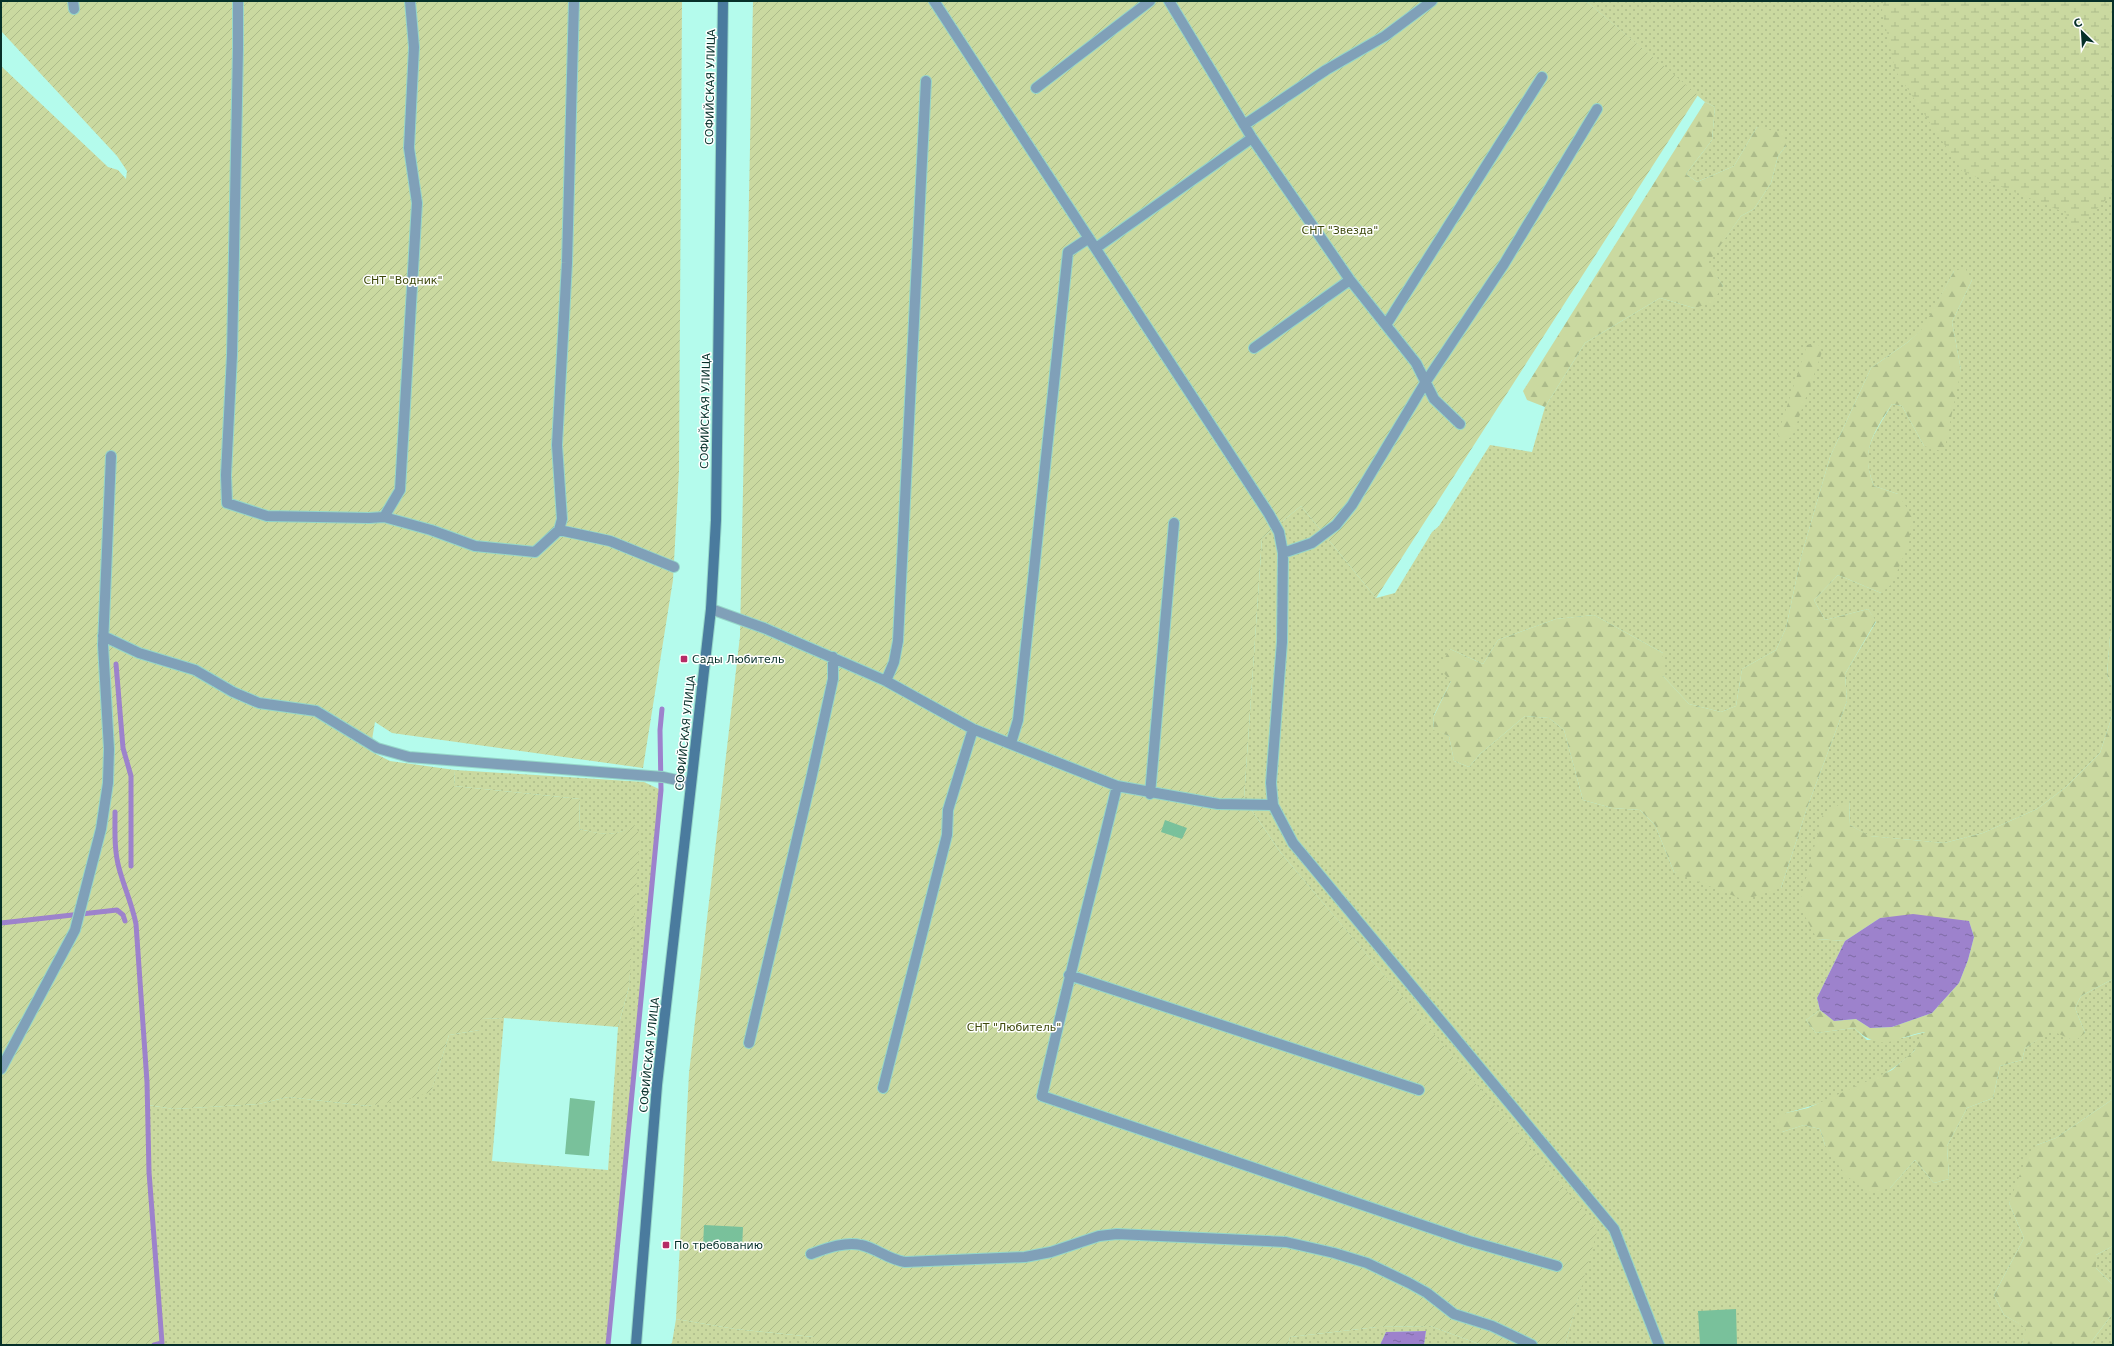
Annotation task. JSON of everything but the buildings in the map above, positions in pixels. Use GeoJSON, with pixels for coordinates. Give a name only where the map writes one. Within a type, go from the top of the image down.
{"type":"FeatureCollection","features":[{"type":"Feature","properties":{"kind":"main road","name":"СОФИЙСКАЯ УЛИЦА"},"geometry":{"type":"LineString","coordinates":[[636,1345],[657,1085],[711,609],[716,520],[723,1]]}},
{"type":"Feature","properties":{"kind":"lane"},"geometry":{"type":"LineString","coordinates":[[238,1],[232,347],[226,475],[227,503],[267,516],[384,517],[431,530],[475,546],[535,552],[559,530],[562,519],[557,444],[567,256],[574,1]]}},
{"type":"Feature","properties":{"kind":"lane"},"geometry":{"type":"LineString","coordinates":[[384,517],[400,490],[417,203],[409,148],[414,47],[410,1]]}},
{"type":"Feature","properties":{"kind":"lane"},"geometry":{"type":"LineString","coordinates":[[934,1],[1269,514],[1278,532],[1283,552],[1282,642],[1271,782],[1273,805],[1293,843],[1614,1229],[1659,1345]]}},
{"type":"Feature","properties":{"kind":"lane"},"geometry":{"type":"LineString","coordinates":[[1036,88],[1150,1]]}},
{"type":"Feature","properties":{"kind":"lane"},"geometry":{"type":"LineString","coordinates":[[1169,1],[1252,138],[1350,280],[1416,363],[1434,399],[1460,424]]}},
{"type":"Feature","properties":{"kind":"lane"},"geometry":{"type":"LineString","coordinates":[[1244,125],[1326,70],[1385,36],[1432,1]]}},
{"type":"Feature","properties":{"kind":"lane"},"geometry":{"type":"LineString","coordinates":[[1386,325],[1542,77]]}},
{"type":"Feature","properties":{"kind":"lane"},"geometry":{"type":"LineString","coordinates":[[886,681],[894,662],[898,641],[926,81]]}},
{"type":"Feature","properties":{"kind":"lane"},"geometry":{"type":"LineString","coordinates":[[1283,552],[1312,543],[1336,525],[1352,505],[1425,383],[1504,264],[1596,109]]}},
{"type":"Feature","properties":{"kind":"lane"},"geometry":{"type":"LineString","coordinates":[[1096,248],[1252,138]]}},
{"type":"Feature","properties":{"kind":"lane"},"geometry":{"type":"LineString","coordinates":[[1011,743],[1018,720],[1068,252],[1089,238]]}},
{"type":"Feature","properties":{"kind":"lane"},"geometry":{"type":"LineString","coordinates":[[1254,348],[1350,280]]}},
{"type":"Feature","properties":{"kind":"lane"},"geometry":{"type":"LineString","coordinates":[[1,1069],[75,930],[101,829],[108,783],[109,749],[103,636],[111,456]]}},
{"type":"Feature","properties":{"kind":"lane"},"geometry":{"type":"LineString","coordinates":[[1150,794],[1174,524]]}},
{"type":"Feature","properties":{"kind":"lane"},"geometry":{"type":"LineString","coordinates":[[559,530],[610,541],[674,567]]}},
{"type":"Feature","properties":{"kind":"lane"},"geometry":{"type":"LineString","coordinates":[[711,609],[764,628],[886,681],[973,729],[1117,786],[1150,794],[1218,804],[1273,805]]}},
{"type":"Feature","properties":{"kind":"lane"},"geometry":{"type":"LineString","coordinates":[[103,636],[139,653],[195,670],[253,701],[316,711],[363,740],[392,753],[424,758],[663,777],[691,782]]}},
{"type":"Feature","properties":{"kind":"lane"},"geometry":{"type":"LineString","coordinates":[[749,1043],[811,780],[833,679],[833,657]]}},
{"type":"Feature","properties":{"kind":"lane"},"geometry":{"type":"LineString","coordinates":[[883,1088],[947,835],[948,810],[973,729]]}},
{"type":"Feature","properties":{"kind":"lane"},"geometry":{"type":"LineString","coordinates":[[1117,786],[1089,902],[1069,975],[1042,1096],[1470,1241],[1557,1266]]}},
{"type":"Feature","properties":{"kind":"lane"},"geometry":{"type":"LineString","coordinates":[[1069,975],[1419,1090]]}},
{"type":"Feature","properties":{"kind":"lane"},"geometry":{"type":"LineString","coordinates":[[811,1254],[846,1245],[861,1245],[892,1260],[905,1262],[1025,1258],[1051,1252],[1099,1236],[1117,1234],[1286,1242],[1367,1263],[1427,1293],[1454,1314],[1492,1326],[1532,1345]]}},
{"type":"Feature","properties":{"kind":"green space","name":"СНТ \"Водник\""},"geometry":{"type":"Polygon","coordinates":[[[1,1],[682,1],[679,471],[673,580],[643,768],[392,733],[375,722],[370,751],[390,761],[455,770],[454,786],[580,799],[579,829],[607,834],[620,832],[634,825],[640,834],[629,987],[618,1027],[504,1018],[481,1019],[480,1030],[449,1035],[431,1092],[408,1099],[368,1106],[288,1097],[259,1104],[174,1109],[148,1105],[149,1172],[162,1343],[154,1345],[1,1345],[1,66],[108,167],[118,170],[126,179],[127,171],[117,156],[1,31],[1,1]]]}},
{"type":"Feature","properties":{"kind":"green space","name":"СНТ \"Любитель\""},"geometry":{"type":"Polygon","coordinates":[[[753,1],[1586,1],[1698,95],[1376,598],[1301,506],[1262,538],[1244,799],[1281,853],[1598,1228],[1565,1345],[1482,1345],[1430,1326],[1377,1327],[1290,1337],[1288,1345],[814,1345],[814,1337],[735,1329],[676,1319],[689,1073],[740,636],[753,1]]]}},
{"type":"Feature","properties":{"kind":"green space"},"geometry":{"type":"Polygon","coordinates":[[[1586,1],[2113,1],[2113,631],[2110,636],[2107,675],[2113,687],[2113,713],[2100,753],[2066,787],[2037,809],[1983,833],[1944,843],[1869,836],[1850,825],[1849,799],[1817,939],[1845,941],[1817,998],[1820,1010],[1806,1020],[1816,1033],[1854,1028],[1867,1040],[1903,1038],[1926,1032],[1912,1053],[1900,1063],[1870,1082],[1836,1097],[1786,1113],[1782,1132],[1804,1125],[1820,1129],[1825,1145],[1890,1188],[1915,1160],[1934,1183],[1949,1179],[1947,1146],[1967,1108],[1993,1098],[2000,1066],[2022,1060],[2025,1048],[2052,1030],[2085,1033],[2075,1008],[2081,996],[2113,979],[2113,1099],[2056,1138],[2037,1145],[2009,1203],[2024,1238],[1994,1295],[2004,1315],[2027,1328],[2022,1345],[1565,1345],[1597,1228],[1281,853],[1244,799],[1262,538],[1301,506],[1376,598],[1395,593],[1432,532],[1439,526],[1490,445],[1532,452],[1545,407],[1585,343],[1660,298],[1694,308],[1723,286],[1707,263],[1741,216],[1754,209],[1771,183],[1778,156],[1786,146],[1757,127],[1734,166],[1697,182],[1686,174],[1712,140],[1715,107],[1705,102],[1586,1]],[[1954,271],[1924,328],[1908,342],[1871,368],[1830,457],[1801,557],[1786,628],[1776,650],[1742,669],[1736,706],[1721,712],[1689,704],[1663,676],[1663,653],[1594,615],[1556,619],[1498,640],[1483,664],[1450,649],[1451,681],[1434,715],[1433,729],[1449,736],[1454,761],[1469,767],[1480,754],[1525,716],[1549,718],[1564,730],[1583,800],[1612,808],[1640,810],[1655,825],[1674,872],[1781,888],[1807,808],[1847,701],[1845,674],[1876,622],[1868,609],[1825,620],[1814,600],[1838,575],[1881,593],[1898,494],[1874,486],[1868,462],[1868,452],[1874,434],[1892,404],[1902,406],[1924,446],[1961,370],[1952,322],[1972,280],[1954,271]]]}},
{"type":"Feature","properties":{"kind":"green space"},"geometry":{"type":"Polygon","coordinates":[[[1884,1],[2113,1],[2113,193],[2072,233],[2066,213],[1962,171],[1895,70],[1882,10],[1884,1]]]}},
{"type":"Feature","properties":{"kind":"green space"},"geometry":{"type":"Polygon","coordinates":[[[1705,102],[1715,107],[1712,140],[1686,174],[1697,182],[1734,166],[1757,127],[1783,133],[1786,146],[1778,156],[1771,183],[1754,209],[1741,216],[1708,263],[1723,286],[1712,303],[1694,308],[1660,298],[1585,343],[1545,407],[1527,400],[1523,391],[1705,102]]]}},
{"type":"Feature","properties":{"kind":"green space"},"geometry":{"type":"Polygon","coordinates":[[[1965,268],[1972,280],[1952,322],[1961,370],[1944,452],[1924,446],[1902,406],[1892,404],[1874,434],[1871,443],[1868,463],[1874,486],[1898,494],[1912,516],[1909,543],[1892,584],[1881,593],[1838,575],[1814,600],[1825,620],[1868,609],[1876,621],[1845,674],[1847,701],[1807,808],[1781,888],[1744,900],[1674,872],[1655,825],[1640,810],[1612,808],[1583,800],[1564,730],[1549,718],[1525,716],[1480,754],[1469,767],[1454,761],[1449,736],[1433,730],[1434,716],[1451,681],[1439,668],[1450,649],[1483,664],[1498,640],[1556,619],[1594,615],[1663,653],[1663,676],[1689,704],[1721,712],[1736,706],[1742,669],[1776,650],[1786,628],[1801,557],[1830,457],[1871,368],[1908,342],[1923,328],[1954,271],[1965,268]]]}},
{"type":"Feature","properties":{"kind":"green space"},"geometry":{"type":"Polygon","coordinates":[[[1817,342],[1822,352],[1792,437],[1780,441],[1778,434],[1807,345],[1817,342]]]}},
{"type":"Feature","properties":{"kind":"green space"},"geometry":{"type":"Polygon","coordinates":[[[2113,631],[2113,687],[2107,675],[2110,636],[2113,631]]]}},
{"type":"Feature","properties":{"kind":"green space"},"geometry":{"type":"Polygon","coordinates":[[[2113,713],[2113,979],[2081,996],[2075,1008],[2085,1033],[2075,1041],[2052,1031],[2025,1048],[2022,1060],[2000,1066],[1993,1098],[1967,1108],[1947,1146],[1949,1179],[1934,1183],[1915,1160],[1890,1188],[1872,1193],[1846,1176],[1825,1145],[1820,1129],[1804,1125],[1782,1132],[1775,1122],[1786,1113],[1808,1108],[1892,1070],[1914,1051],[1925,1032],[1888,1042],[1881,1042],[1873,1041],[1854,1028],[1816,1033],[1806,1020],[1820,1010],[1834,1021],[1856,1019],[1870,1028],[1892,1027],[1932,1013],[1959,983],[1968,960],[1974,937],[1969,921],[1880,918],[1845,941],[1817,939],[1799,905],[1823,814],[1849,799],[1850,825],[1870,836],[1944,843],[1983,833],[2037,809],[2066,787],[2100,753],[2113,713]]]}},
{"type":"Feature","properties":{"kind":"green space"},"geometry":{"type":"Polygon","coordinates":[[[455,770],[644,782],[661,790],[608,1345],[154,1345],[162,1342],[149,1172],[147,1105],[174,1109],[259,1104],[288,1097],[368,1106],[431,1091],[449,1035],[480,1030],[480,1019],[504,1018],[492,1161],[608,1170],[618,1027],[629,987],[634,826],[627,830],[613,834],[579,829],[580,799],[454,786],[455,770]]]}},
{"type":"Feature","properties":{"kind":"green space"},"geometry":{"type":"Polygon","coordinates":[[[2113,1099],[2113,1246],[2096,1255],[2096,1268],[2113,1285],[2113,1313],[2089,1345],[2022,1345],[2026,1328],[2004,1315],[1994,1295],[2024,1238],[2009,1203],[2027,1156],[2037,1145],[2056,1138],[2113,1099]]]}},
{"type":"Feature","properties":{"kind":"green space"},"geometry":{"type":"Polygon","coordinates":[[[2113,1246],[2113,1285],[2096,1268],[2096,1255],[2113,1246]]]}},
{"type":"Feature","properties":{"kind":"green space"},"geometry":{"type":"Polygon","coordinates":[[[2113,1313],[2113,1345],[2089,1345],[2113,1313]]]}},
{"type":"Feature","properties":{"kind":"green space"},"geometry":{"type":"Polygon","coordinates":[[[676,1319],[735,1329],[814,1337],[814,1345],[668,1345],[672,1343],[676,1319]]]}},
{"type":"Feature","properties":{"kind":"green space"},"geometry":{"type":"Polygon","coordinates":[[[1430,1326],[1482,1345],[1424,1345],[1426,1331],[1386,1332],[1380,1345],[1288,1345],[1290,1337],[1377,1327],[1430,1326]]]}},
{"type":"Feature","properties":{"kind":"water"},"geometry":{"type":"Polygon","coordinates":[[[1913,914],[1969,921],[1974,937],[1968,960],[1959,983],[1932,1013],[1892,1027],[1870,1028],[1856,1019],[1834,1021],[1820,1010],[1817,998],[1845,941],[1880,918],[1913,914]]]}},
{"type":"Feature","properties":{"kind":"water"},"geometry":{"type":"Polygon","coordinates":[[[1426,1331],[1424,1345],[1380,1345],[1386,1332],[1426,1331]]]}},
{"type":"Feature","properties":{"kind":"waterway"},"geometry":{"type":"LineString","coordinates":[[116,664],[123,748],[131,776],[131,866]]}},
{"type":"Feature","properties":{"kind":"waterway"},"geometry":{"type":"LineString","coordinates":[[608,1345],[661,790],[660,730],[662,709]]}},
{"type":"Feature","properties":{"kind":"waterway"},"geometry":{"type":"LineString","coordinates":[[115,812],[117,861],[136,924],[147,1082],[149,1172],[162,1343],[154,1345]]}},
{"type":"Feature","properties":{"kind":"waterway"},"geometry":{"type":"LineString","coordinates":[[1,923],[117,910],[123,915],[125,921]]}},
{"type":"Feature","properties":{"kind":"place","name":"Сады Любитель"},"geometry":{"type":"Point","coordinates":[684,659]}},
{"type":"Feature","properties":{"kind":"place","name":"По требованию"},"geometry":{"type":"Point","coordinates":[666,1245]}},
{"type":"Feature","properties":{"kind":"park label","name":"СНТ \"Звезда\""},"geometry":{"type":"Point","coordinates":[1340,230]}}]}
